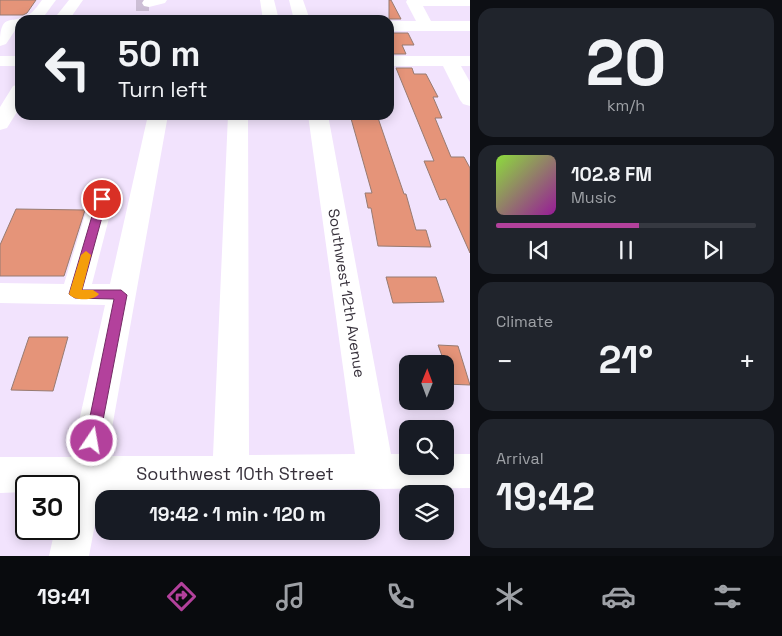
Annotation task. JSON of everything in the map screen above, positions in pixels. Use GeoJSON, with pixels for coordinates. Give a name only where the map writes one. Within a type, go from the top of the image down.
{"type":"FeatureCollection","features":[{"type":"Feature","properties":{"kind":"street"},"geometry":{"type":"LineString","coordinates":[[38,15],[49,0]]}},
{"type":"Feature","properties":{"kind":"street"},"geometry":{"type":"LineString","coordinates":[[65,15],[76,0]]}},
{"type":"Feature","properties":{"kind":"street"},"geometry":{"type":"LineString","coordinates":[[267,0],[269,15]]}},
{"type":"Feature","properties":{"kind":"street"},"geometry":{"type":"LineString","coordinates":[[296,0],[300,15]]}},
{"type":"Feature","properties":{"kind":"street"},"geometry":{"type":"LineString","coordinates":[[423,21],[413,2],[470,2]]}},
{"type":"Feature","properties":{"kind":"street"},"geometry":{"type":"LineString","coordinates":[[394,25],[470,15]]}},
{"type":"Feature","properties":{"kind":"street"},"geometry":{"type":"LineString","coordinates":[[423,21],[470,26]]}},
{"type":"Feature","properties":{"kind":"street"},"geometry":{"type":"LineString","coordinates":[[0,41],[10,26],[15,24]]}},
{"type":"Feature","properties":{"kind":"street"},"geometry":{"type":"LineString","coordinates":[[0,61],[15,61]]}},
{"type":"Feature","properties":{"kind":"street"},"geometry":{"type":"LineString","coordinates":[[394,61],[470,61]]}},
{"type":"Feature","properties":{"kind":"street"},"geometry":{"type":"LineString","coordinates":[[448,61],[470,100]]}},
{"type":"Feature","properties":{"kind":"street"},"geometry":{"type":"LineString","coordinates":[[0,124],[15,98]]}},
{"type":"Feature","properties":{"kind":"street"},"geometry":{"type":"LineString","coordinates":[[70,556],[157,120]]}},
{"type":"Feature","properties":{"kind":"street"},"geometry":{"type":"LineString","coordinates":[[231,473],[238,120]]}},
{"type":"Feature","properties":{"kind":"street","name":"Southwest 12th Avenue"},"geometry":{"type":"LineString","coordinates":[[319,120],[376,472]]}},
{"type":"Feature","properties":{"kind":"street"},"geometry":{"type":"LineString","coordinates":[[75,294],[102,199]]}},
{"type":"Feature","properties":{"kind":"street"},"geometry":{"type":"LineString","coordinates":[[0,293],[121,295]]}},
{"type":"Feature","properties":{"kind":"street","name":"Southwest 10th Street"},"geometry":{"type":"LineString","coordinates":[[0,474],[470,471]]}},
{"type":"Feature","properties":{"kind":"building"},"geometry":{"type":"Polygon","coordinates":[[[0,0],[36,0],[27,13],[23,15],[0,15],[0,0]]]}},
{"type":"Feature","properties":{"kind":"building"},"geometry":{"type":"Polygon","coordinates":[[[389,0],[391,0],[401,19],[394,19],[394,15],[389,15],[389,0]]]}},
{"type":"Feature","properties":{"kind":"building"},"geometry":{"type":"Polygon","coordinates":[[[394,33],[408,33],[414,45],[402,45],[406,54],[394,54],[394,33]]]}},
{"type":"Feature","properties":{"kind":"building"},"geometry":{"type":"Polygon","coordinates":[[[396,68],[412,68],[414,74],[426,74],[438,97],[433,97],[442,118],[435,118],[451,157],[464,157],[470,168],[470,253],[446,199],[440,200],[424,161],[434,161],[396,68]]]}},
{"type":"Feature","properties":{"kind":"building"},"geometry":{"type":"Polygon","coordinates":[[[351,120],[379,120],[404,194],[406,194],[416,230],[426,230],[431,247],[378,246],[371,208],[368,208],[365,193],[372,193],[351,120]]]}},
{"type":"Feature","properties":{"kind":"building"},"geometry":{"type":"Polygon","coordinates":[[[16,209],[85,210],[64,276],[0,276],[0,245],[16,209]]]}},
{"type":"Feature","properties":{"kind":"building"},"geometry":{"type":"Polygon","coordinates":[[[386,277],[436,277],[444,302],[393,303],[386,277]]]}},
{"type":"Feature","properties":{"kind":"building"},"geometry":{"type":"Polygon","coordinates":[[[29,337],[68,337],[53,391],[11,390],[29,337]]]}},
{"type":"Feature","properties":{"kind":"building"},"geometry":{"type":"Polygon","coordinates":[[[438,345],[458,346],[470,385],[454,384],[454,355],[442,355],[438,345]]]}},
{"type":"Feature","properties":{"kind":"tunnel"},"geometry":{"type":"LineString","coordinates":[[136,3],[149,3]]}},
{"type":"Feature","properties":{"kind":"slow traffic"},"geometry":{"type":"LineString","coordinates":[[86,255],[75,294],[93,294]]}},
{"type":"Feature","properties":{"kind":"route"},"geometry":{"type":"LineString","coordinates":[[92,441],[121,295],[75,294],[102,199]]}}]}
